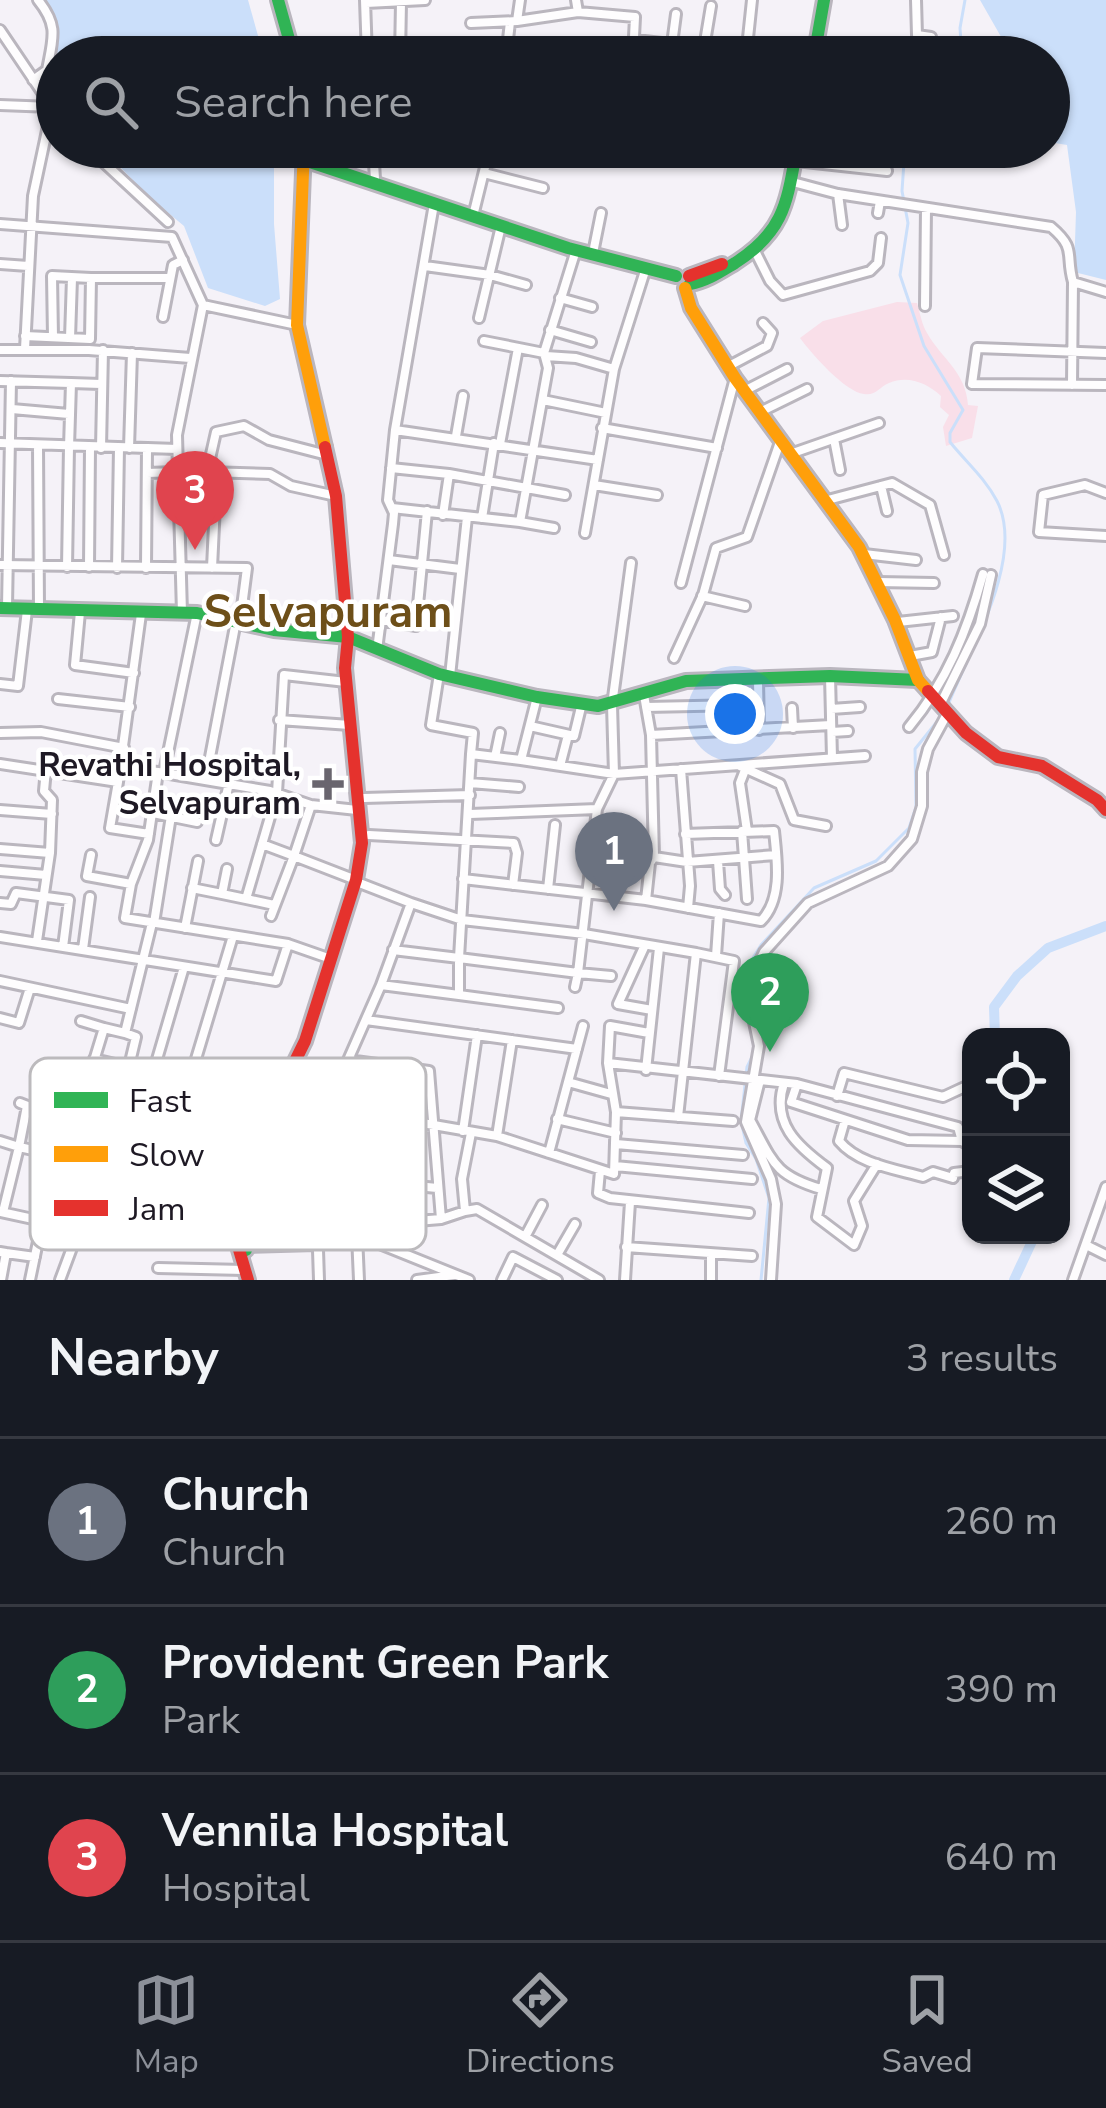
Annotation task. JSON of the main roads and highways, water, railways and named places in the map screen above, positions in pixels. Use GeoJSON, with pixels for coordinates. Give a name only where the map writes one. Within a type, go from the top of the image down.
{"type":"FeatureCollection","features":[{"type":"Feature","properties":{"kind":"main road"},"geometry":{"type":"LineString","coordinates":[[278,0],[288,36]]}},
{"type":"Feature","properties":{"kind":"main road"},"geometry":{"type":"LineString","coordinates":[[815,36],[821,0]]}},
{"type":"Feature","properties":{"kind":"main road"},"geometry":{"type":"LineString","coordinates":[[303,168],[297,325],[336,496],[353,640],[346,655],[350,725],[369,835],[305,1058]]}},
{"type":"Feature","properties":{"kind":"main road"},"geometry":{"type":"LineString","coordinates":[[344,168],[434,204],[576,250],[683,281],[702,282],[755,251],[777,231],[791,168]]}},
{"type":"Feature","properties":{"kind":"main road"},"geometry":{"type":"LineString","coordinates":[[683,281],[722,264],[770,230],[789,180]]}},
{"type":"Feature","properties":{"kind":"main road"},"geometry":{"type":"LineString","coordinates":[[683,281],[691,308],[731,372],[863,554],[918,680],[940,707],[998,757],[1042,766],[1106,810]]}},
{"type":"Feature","properties":{"kind":"main road"},"geometry":{"type":"LineString","coordinates":[[3,608],[189,613],[353,640],[445,675],[582,704],[645,701],[686,682],[830,676],[918,680]]}},
{"type":"Feature","properties":{"kind":"main road"},"geometry":{"type":"LineString","coordinates":[[299,1058],[359,882],[361,804]]}},
{"type":"Feature","properties":{"kind":"water"},"geometry":{"type":"Polygon","coordinates":[[[43,0],[248,0],[258,36],[56,36],[43,0]]]}},
{"type":"Feature","properties":{"kind":"water"},"geometry":{"type":"Polygon","coordinates":[[[980,0],[1106,0],[1106,280],[1074,272],[1070,36],[1001,36],[980,0]]]}},
{"type":"Feature","properties":{"kind":"water"},"geometry":{"type":"Polygon","coordinates":[[[121,168],[274,168],[280,299],[265,306],[208,288],[184,226],[121,168]]]}},
{"type":"Feature","properties":{"kind":"waterway"},"geometry":{"type":"LineString","coordinates":[[961,36],[965,0]]}},
{"type":"Feature","properties":{"kind":"waterway"},"geometry":{"type":"LineString","coordinates":[[904,168],[908,223],[900,275],[924,346],[963,410],[950,442],[992,493],[1004,524],[1000,576],[948,705]]}},
{"type":"Feature","properties":{"kind":"waterway"},"geometry":{"type":"LineString","coordinates":[[761,1280],[769,1198],[741,1121],[747,1067],[755,1051],[740,979],[761,945],[814,888],[876,861],[909,828],[916,807],[915,749],[944,713]]}},
{"type":"Feature","properties":{"kind":"waterway"},"geometry":{"type":"LineString","coordinates":[[995,1028],[994,1007],[1017,976],[1048,948],[1106,926]]}},
{"type":"Feature","properties":{"kind":"waterway"},"geometry":{"type":"LineString","coordinates":[[1014,1280],[1031,1244]]}},
{"type":"Feature","properties":{"kind":"place","name":"Vennila Hospital"},"geometry":{"type":"Point","coordinates":[195,550]}},
{"type":"Feature","properties":{"kind":"place","name":"Revathi Hospital, Selvapuram"},"geometry":{"type":"Point","coordinates":[328,784]}},
{"type":"Feature","properties":{"kind":"place","name":"Church"},"geometry":{"type":"Point","coordinates":[614,911]}},
{"type":"Feature","properties":{"kind":"place","name":"Provident Green Park"},"geometry":{"type":"Point","coordinates":[770,1052]}},
{"type":"Feature","properties":{"kind":"district","name":"Selvapuram"},"geometry":{"type":"Point","coordinates":[328,612]}}]}
